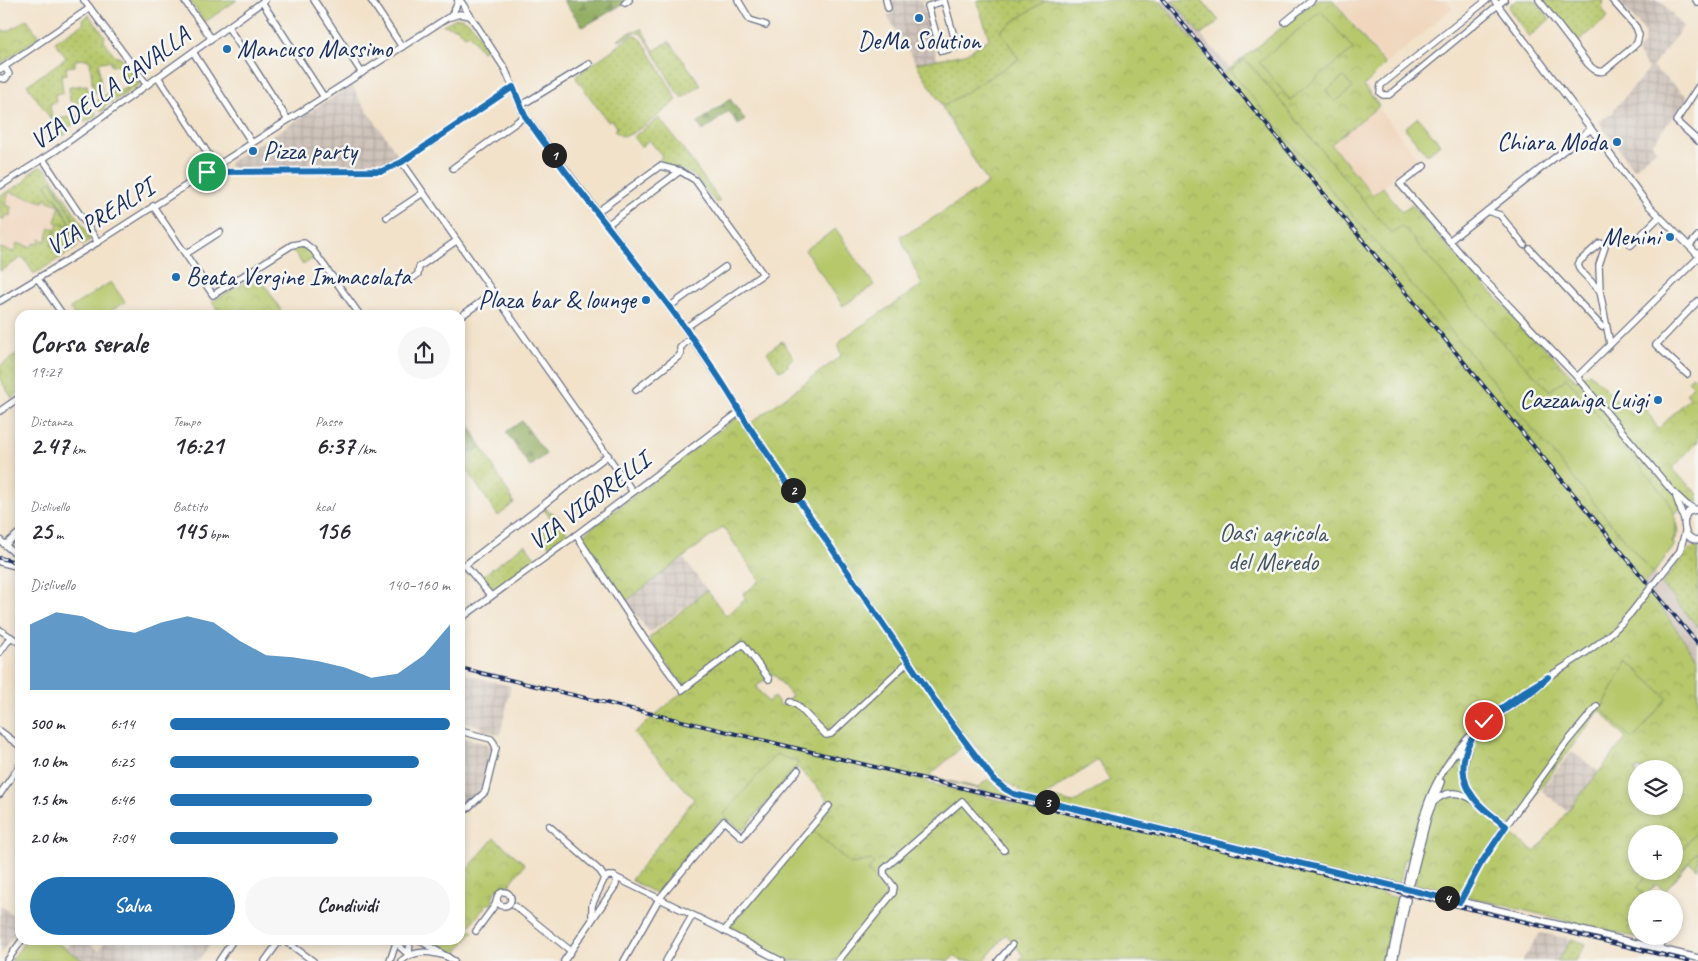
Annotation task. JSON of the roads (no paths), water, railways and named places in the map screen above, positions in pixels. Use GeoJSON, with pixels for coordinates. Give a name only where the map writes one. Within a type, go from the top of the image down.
{"type":"FeatureCollection","features":[{"type":"Feature","properties":{"kind":"street"},"geometry":{"type":"LineString","coordinates":[[84,0],[147,85]]}},
{"type":"Feature","properties":{"kind":"street"},"geometry":{"type":"LineString","coordinates":[[184,0],[211,38]]}},
{"type":"Feature","properties":{"kind":"street"},"geometry":{"type":"LineString","coordinates":[[314,0],[362,73]]}},
{"type":"Feature","properties":{"kind":"street"},"geometry":{"type":"LineString","coordinates":[[371,0],[402,47]]}},
{"type":"Feature","properties":{"kind":"street"},"geometry":{"type":"LineString","coordinates":[[459,0],[500,62],[525,116],[685,328],[748,425],[940,708],[998,784],[1014,794],[1698,958]]}},
{"type":"Feature","properties":{"kind":"street","name":"VIA PREALPI"},"geometry":{"type":"LineString","coordinates":[[0,301],[98,242],[447,18],[455,11],[459,0]]}},
{"type":"Feature","properties":{"kind":"street"},"geometry":{"type":"LineString","coordinates":[[738,0],[748,19],[766,25]]}},
{"type":"Feature","properties":{"kind":"street"},"geometry":{"type":"LineString","coordinates":[[886,0],[888,8]]}},
{"type":"Feature","properties":{"kind":"street"},"geometry":{"type":"LineString","coordinates":[[1285,22],[1312,0]]}},
{"type":"Feature","properties":{"kind":"street"},"geometry":{"type":"LineString","coordinates":[[1487,0],[1381,85],[1380,93],[1389,95],[1496,2],[1504,0]]}},
{"type":"Feature","properties":{"kind":"street"},"geometry":{"type":"LineString","coordinates":[[1540,0],[1588,64],[1596,71],[1604,71],[1633,47],[1639,35],[1636,27],[1612,0]]}},
{"type":"Feature","properties":{"kind":"street"},"geometry":{"type":"LineString","coordinates":[[263,1],[324,97]]}},
{"type":"Feature","properties":{"kind":"street","name":"VIA DELLA CAVALLA"},"geometry":{"type":"LineString","coordinates":[[0,186],[44,159],[263,1]]}},
{"type":"Feature","properties":{"kind":"street"},"geometry":{"type":"LineString","coordinates":[[944,1],[957,47],[941,51],[928,6],[944,1]]}},
{"type":"Feature","properties":{"kind":"street"},"geometry":{"type":"LineString","coordinates":[[1496,2],[1659,217],[1698,256],[1577,378]]}},
{"type":"Feature","properties":{"kind":"street"},"geometry":{"type":"LineString","coordinates":[[0,69],[90,8]]}},
{"type":"Feature","properties":{"kind":"street","name":"VIA PREALPI"},"geometry":{"type":"LineString","coordinates":[[447,18],[460,14],[467,14],[472,18]]}},
{"type":"Feature","properties":{"kind":"street"},"geometry":{"type":"LineString","coordinates":[[228,27],[288,120]]}},
{"type":"Feature","properties":{"kind":"street"},"geometry":{"type":"LineString","coordinates":[[193,52],[252,143]]}},
{"type":"Feature","properties":{"kind":"street"},"geometry":{"type":"LineString","coordinates":[[0,84],[8,76],[11,64],[15,58]]}},
{"type":"Feature","properties":{"kind":"street"},"geometry":{"type":"LineString","coordinates":[[520,106],[589,64]]}},
{"type":"Feature","properties":{"kind":"street"},"geometry":{"type":"LineString","coordinates":[[0,69],[7,69],[8,76]]}},
{"type":"Feature","properties":{"kind":"street"},"geometry":{"type":"LineString","coordinates":[[0,78],[8,76]]}},
{"type":"Feature","properties":{"kind":"street"},"geometry":{"type":"LineString","coordinates":[[158,77],[219,164],[233,172]]}},
{"type":"Feature","properties":{"kind":"street"},"geometry":{"type":"LineString","coordinates":[[207,172],[375,172],[387,169],[402,162],[513,87]]}},
{"type":"Feature","properties":{"kind":"street"},"geometry":{"type":"LineString","coordinates":[[1698,87],[1676,121],[1698,141]]}},
{"type":"Feature","properties":{"kind":"street"},"geometry":{"type":"LineString","coordinates":[[453,168],[525,116]]}},
{"type":"Feature","properties":{"kind":"street"},"geometry":{"type":"LineString","coordinates":[[1449,241],[1591,129]]}},
{"type":"Feature","properties":{"kind":"street"},"geometry":{"type":"LineString","coordinates":[[44,159],[98,242]]}},
{"type":"Feature","properties":{"kind":"street"},"geometry":{"type":"LineString","coordinates":[[402,162],[633,492]]}},
{"type":"Feature","properties":{"kind":"street"},"geometry":{"type":"LineString","coordinates":[[597,212],[656,168],[662,166],[680,171],[695,180],[763,274],[685,328]]}},
{"type":"Feature","properties":{"kind":"street"},"geometry":{"type":"LineString","coordinates":[[1424,166],[1400,184],[1449,241],[1577,378],[1672,491],[1689,506],[1697,510]]}},
{"type":"Feature","properties":{"kind":"street"},"geometry":{"type":"LineString","coordinates":[[607,225],[680,171]]}},
{"type":"Feature","properties":{"kind":"street"},"geometry":{"type":"LineString","coordinates":[[387,217],[423,193]]}},
{"type":"Feature","properties":{"kind":"street"},"geometry":{"type":"LineString","coordinates":[[153,206],[213,295],[290,246],[297,243],[306,243],[356,310]]}},
{"type":"Feature","properties":{"kind":"street"},"geometry":{"type":"LineString","coordinates":[[1487,211],[1500,215],[1524,245]]}},
{"type":"Feature","properties":{"kind":"street"},"geometry":{"type":"LineString","coordinates":[[1631,246],[1659,217]]}},
{"type":"Feature","properties":{"kind":"street"},"geometry":{"type":"LineString","coordinates":[[186,254],[220,232]]}},
{"type":"Feature","properties":{"kind":"street"},"geometry":{"type":"LineString","coordinates":[[1689,246],[1698,236]]}},
{"type":"Feature","properties":{"kind":"street"},"geometry":{"type":"LineString","coordinates":[[413,278],[418,274],[419,267],[456,241]]}},
{"type":"Feature","properties":{"kind":"street"},"geometry":{"type":"LineString","coordinates":[[1600,291],[1580,270],[1578,265],[1600,243],[1605,247],[1600,265],[1600,291],[1610,344]]}},
{"type":"Feature","properties":{"kind":"street"},"geometry":{"type":"LineString","coordinates":[[1530,249],[1602,327]]}},
{"type":"Feature","properties":{"kind":"street"},"geometry":{"type":"LineString","coordinates":[[669,307],[725,267]]}},
{"type":"Feature","properties":{"kind":"street"},"geometry":{"type":"LineString","coordinates":[[38,279],[60,310]]}},
{"type":"Feature","properties":{"kind":"street"},"geometry":{"type":"LineString","coordinates":[[465,313],[493,293]]}},
{"type":"Feature","properties":{"kind":"street"},"geometry":{"type":"LineString","coordinates":[[1687,374],[1656,345],[1698,301]]}},
{"type":"Feature","properties":{"kind":"street"},"geometry":{"type":"LineString","coordinates":[[1595,320],[1605,318]]}},
{"type":"Feature","properties":{"kind":"street"},"geometry":{"type":"LineString","coordinates":[[636,390],[679,356],[681,354],[681,346],[691,338]]}},
{"type":"Feature","properties":{"kind":"street"},"geometry":{"type":"LineString","coordinates":[[0,411],[15,400]]}},
{"type":"Feature","properties":{"kind":"street","name":"VIA VIGORELLI"},"geometry":{"type":"LineString","coordinates":[[465,615],[576,535],[740,411]]}},
{"type":"Feature","properties":{"kind":"street"},"geometry":{"type":"LineString","coordinates":[[491,596],[465,565],[608,455]]}},
{"type":"Feature","properties":{"kind":"street"},"geometry":{"type":"LineString","coordinates":[[1672,491],[1678,501],[1689,538],[1697,540]]}},
{"type":"Feature","properties":{"kind":"street"},"geometry":{"type":"LineString","coordinates":[[1684,520],[1688,512],[1697,510]]}},
{"type":"Feature","properties":{"kind":"street"},"geometry":{"type":"LineString","coordinates":[[1548,677],[1532,692],[1492,720],[1472,739],[1449,769],[1430,808],[1409,882],[1425,812],[1436,785],[1451,758],[1468,737],[1491,716],[1525,691],[1602,641],[1630,614],[1680,551],[1686,530]]}},
{"type":"Feature","properties":{"kind":"street"},"geometry":{"type":"LineString","coordinates":[[576,535],[644,638],[682,690],[743,644],[769,679]]}},
{"type":"Feature","properties":{"kind":"street"},"geometry":{"type":"LineString","coordinates":[[5,545],[15,536]]}},
{"type":"Feature","properties":{"kind":"street"},"geometry":{"type":"LineString","coordinates":[[0,540],[15,552]]}},
{"type":"Feature","properties":{"kind":"street"},"geometry":{"type":"LineString","coordinates":[[1680,551],[1697,540]]}},
{"type":"Feature","properties":{"kind":"street"},"geometry":{"type":"LineString","coordinates":[[0,562],[15,566]]}},
{"type":"Feature","properties":{"kind":"street"},"geometry":{"type":"LineString","coordinates":[[0,630],[15,640]]}},
{"type":"Feature","properties":{"kind":"street"},"geometry":{"type":"LineString","coordinates":[[0,652],[11,637]]}},
{"type":"Feature","properties":{"kind":"street"},"geometry":{"type":"LineString","coordinates":[[791,702],[797,705],[826,735],[831,734],[909,662]]}},
{"type":"Feature","properties":{"kind":"street"},"geometry":{"type":"LineString","coordinates":[[1460,902],[1480,865],[1506,826],[1597,706]]}},
{"type":"Feature","properties":{"kind":"street"},"geometry":{"type":"LineString","coordinates":[[0,731],[15,742]]}},
{"type":"Feature","properties":{"kind":"street"},"geometry":{"type":"LineString","coordinates":[[465,732],[489,738],[493,741],[496,748],[485,792],[465,810]]}},
{"type":"Feature","properties":{"kind":"street"},"geometry":{"type":"LineString","coordinates":[[1472,739],[1465,757],[1463,771],[1469,791],[1478,804]]}},
{"type":"Feature","properties":{"kind":"street"},"geometry":{"type":"LineString","coordinates":[[624,961],[660,899],[724,821],[742,837],[798,770]]}},
{"type":"Feature","properties":{"kind":"street"},"geometry":{"type":"LineString","coordinates":[[0,794],[15,773]]}},
{"type":"Feature","properties":{"kind":"street"},"geometry":{"type":"LineString","coordinates":[[1430,808],[1438,799],[1451,793],[1467,796],[1506,826]]}},
{"type":"Feature","properties":{"kind":"street"},"geometry":{"type":"LineString","coordinates":[[838,961],[893,894],[894,887],[884,874],[884,869],[962,801],[1004,850]]}},
{"type":"Feature","properties":{"kind":"street"},"geometry":{"type":"LineString","coordinates":[[724,931],[829,806]]}},
{"type":"Feature","properties":{"kind":"street"},"geometry":{"type":"LineString","coordinates":[[549,826],[598,870],[603,876],[603,881]]}},
{"type":"Feature","properties":{"kind":"street"},"geometry":{"type":"LineString","coordinates":[[598,870],[614,876],[781,961]]}},
{"type":"Feature","properties":{"kind":"street"},"geometry":{"type":"LineString","coordinates":[[592,919],[592,905],[603,881],[606,876],[614,876]]}},
{"type":"Feature","properties":{"kind":"street"},"geometry":{"type":"LineString","coordinates":[[564,961],[616,885],[617,881],[614,876]]}},
{"type":"Feature","properties":{"kind":"street"},"geometry":{"type":"LineString","coordinates":[[476,931],[494,907],[499,894],[504,892],[509,894],[515,906],[571,951]]}},
{"type":"Feature","properties":{"kind":"street"},"geometry":{"type":"LineString","coordinates":[[504,905],[509,902],[510,898]]}},
{"type":"Feature","properties":{"kind":"street"},"geometry":{"type":"LineString","coordinates":[[497,899],[499,903],[504,905]]}},
{"type":"Feature","properties":{"kind":"street"},"geometry":{"type":"LineString","coordinates":[[1392,961],[1405,899]]}},
{"type":"Feature","properties":{"kind":"street"},"geometry":{"type":"LineString","coordinates":[[494,907],[497,905],[515,906]]}},
{"type":"Feature","properties":{"kind":"street"},"geometry":{"type":"LineString","coordinates":[[592,905],[594,910],[600,909]]}},
{"type":"Feature","properties":{"kind":"street"},"geometry":{"type":"LineString","coordinates":[[666,961],[692,916]]}},
{"type":"Feature","properties":{"kind":"street"},"geometry":{"type":"LineString","coordinates":[[7,961],[18,945]]}},
{"type":"Feature","properties":{"kind":"street"},"geometry":{"type":"LineString","coordinates":[[219,961],[230,945]]}},
{"type":"Feature","properties":{"kind":"street"},"geometry":{"type":"LineString","coordinates":[[266,961],[277,945]]}},
{"type":"Feature","properties":{"kind":"street"},"geometry":{"type":"LineString","coordinates":[[291,945],[313,961]]}},
{"type":"Feature","properties":{"kind":"street"},"geometry":{"type":"LineString","coordinates":[[390,961],[395,945]]}},
{"type":"Feature","properties":{"kind":"street"},"geometry":{"type":"LineString","coordinates":[[399,945],[410,955]]}},
{"type":"Feature","properties":{"kind":"street"},"geometry":{"type":"LineString","coordinates":[[410,945],[410,955]]}},
{"type":"Feature","properties":{"kind":"street"},"geometry":{"type":"LineString","coordinates":[[427,945],[451,959]]}},
{"type":"Feature","properties":{"kind":"street"},"geometry":{"type":"LineString","coordinates":[[998,961],[1012,945]]}},
{"type":"Feature","properties":{"kind":"street"},"geometry":{"type":"LineString","coordinates":[[401,961],[418,952],[427,952],[451,959]]}},
{"type":"Feature","properties":{"kind":"tunnel"},"geometry":{"type":"LineString","coordinates":[[1403,899],[1407,884]]}},
{"type":"Feature","properties":{"kind":"tunnel"},"geometry":{"type":"LineString","coordinates":[[1407,900],[1411,885]]}},
{"type":"Feature","properties":{"kind":"railway"},"geometry":{"type":"LineString","coordinates":[[1163,0],[1698,644]]}},
{"type":"Feature","properties":{"kind":"railway"},"geometry":{"type":"LineString","coordinates":[[0,558],[15,562]]}},
{"type":"Feature","properties":{"kind":"railway"},"geometry":{"type":"LineString","coordinates":[[465,669],[1688,961]]}},
{"type":"Feature","properties":{"kind":"place","name":"DeMa Solution"},"geometry":{"type":"Point","coordinates":[919,18]}},
{"type":"Feature","properties":{"kind":"place","name":"Mancuso Massimo"},"geometry":{"type":"Point","coordinates":[227,49]}},
{"type":"Feature","properties":{"kind":"place","name":"Chiara Moda"},"geometry":{"type":"Point","coordinates":[1617,142]}},
{"type":"Feature","properties":{"kind":"place","name":"Pizza party"},"geometry":{"type":"Point","coordinates":[253,151]}},
{"type":"Feature","properties":{"kind":"place","name":"Menini"},"geometry":{"type":"Point","coordinates":[1670,237]}},
{"type":"Feature","properties":{"kind":"place","name":"Beata Vergine Immacolata"},"geometry":{"type":"Point","coordinates":[176,277]}},
{"type":"Feature","properties":{"kind":"place","name":"Plaza bar & lounge"},"geometry":{"type":"Point","coordinates":[646,300]}},
{"type":"Feature","properties":{"kind":"place","name":"Cazzaniga Luigi"},"geometry":{"type":"Point","coordinates":[1658,400]}},
{"type":"Feature","properties":{"kind":"park label","name":"Oasi agricola del Meredo"},"geometry":{"type":"Point","coordinates":[1273,548]}}]}
